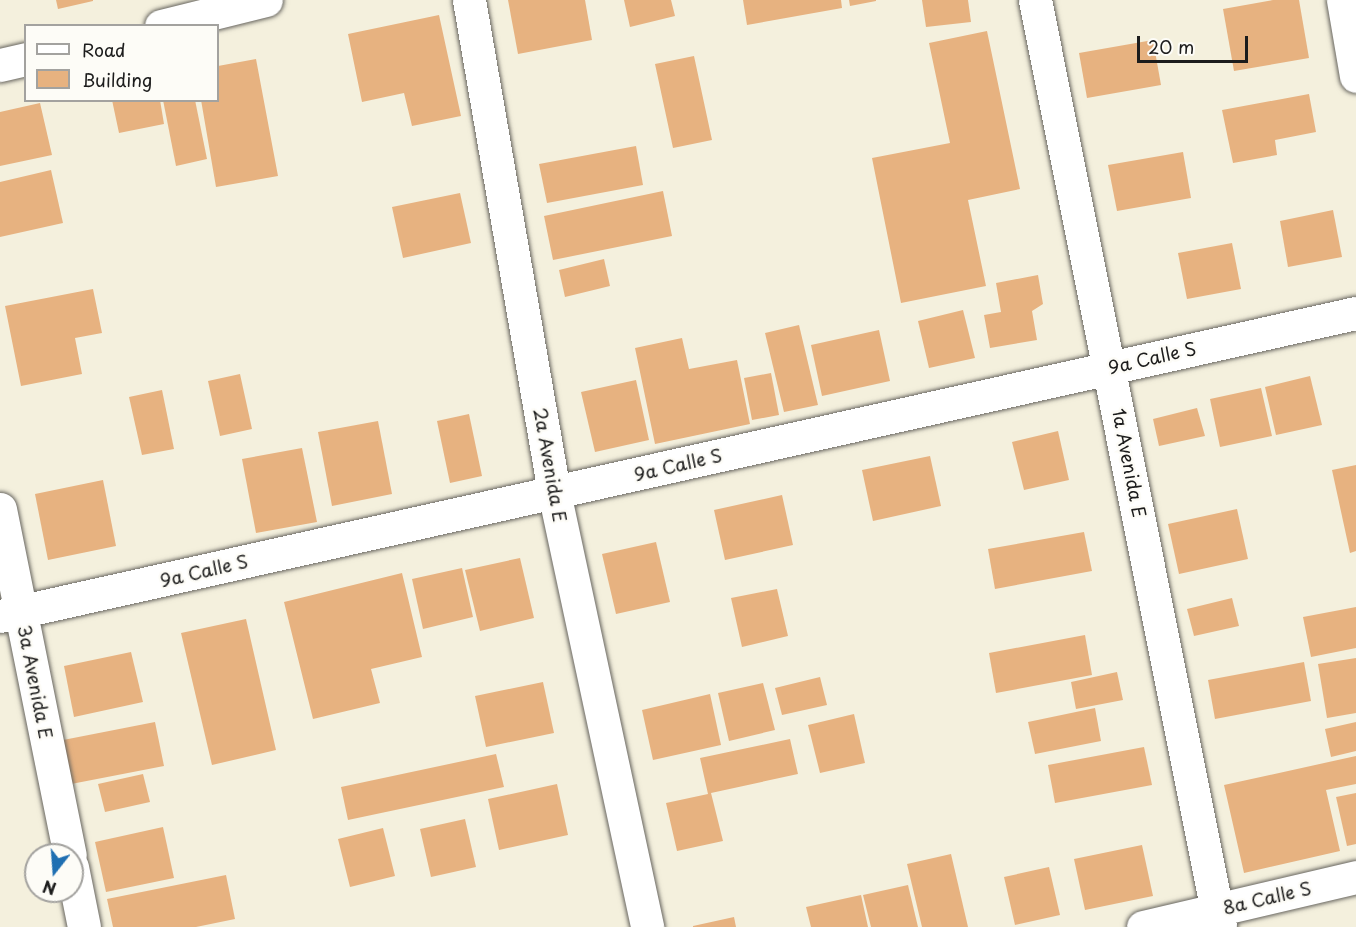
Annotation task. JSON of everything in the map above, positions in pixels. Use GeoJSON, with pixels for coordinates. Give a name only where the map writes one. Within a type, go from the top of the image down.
{"type":"FeatureCollection","features":[{"type":"Feature","properties":{"kind":"street"},"geometry":{"type":"LineString","coordinates":[[169,24],[266,0]]}},
{"type":"Feature","properties":{"kind":"street","name":"2a Avenida E"},"geometry":{"type":"LineString","coordinates":[[469,0],[554,492],[647,927]]}},
{"type":"Feature","properties":{"kind":"street","name":"1a Avenida E"},"geometry":{"type":"LineString","coordinates":[[1035,0],[1218,918]]}},
{"type":"Feature","properties":{"kind":"street"},"geometry":{"type":"LineString","coordinates":[[1342,0],[1356,76]]}},
{"type":"Feature","properties":{"kind":"street"},"geometry":{"type":"LineString","coordinates":[[0,65],[24,59]]}},
{"type":"Feature","properties":{"kind":"street","name":"9a Calle S"},"geometry":{"type":"LineString","coordinates":[[10,614],[1356,313]]}},
{"type":"Feature","properties":{"kind":"street","name":"3a Avenida E"},"geometry":{"type":"LineString","coordinates":[[0,509],[10,614],[67,843]]}},
{"type":"Feature","properties":{"kind":"street","name":"8a Calle S"},"geometry":{"type":"LineString","coordinates":[[1143,927],[1218,918],[1356,877]]}},
{"type":"Feature","properties":{"kind":"street"},"geometry":{"type":"LineString","coordinates":[[79,903],[84,927]]}},
{"type":"Feature","properties":{"kind":"building"},"geometry":{"type":"Polygon","coordinates":[[[56,0],[93,0],[93,1],[58,9],[56,0]]]}},
{"type":"Feature","properties":{"kind":"building"},"geometry":{"type":"Polygon","coordinates":[[[508,0],[585,0],[592,40],[518,54],[508,0]]]}},
{"type":"Feature","properties":{"kind":"building"},"geometry":{"type":"Polygon","coordinates":[[[624,0],[671,0],[675,16],[630,27],[624,0]]]}},
{"type":"Feature","properties":{"kind":"building"},"geometry":{"type":"Polygon","coordinates":[[[743,0],[841,0],[842,8],[747,25],[743,0]]]}},
{"type":"Feature","properties":{"kind":"building"},"geometry":{"type":"Polygon","coordinates":[[[849,0],[876,0],[876,1],[850,6],[849,0]]]}},
{"type":"Feature","properties":{"kind":"building"},"geometry":{"type":"Polygon","coordinates":[[[922,0],[968,0],[971,22],[926,27],[922,0]]]}},
{"type":"Feature","properties":{"kind":"building"},"geometry":{"type":"Polygon","coordinates":[[[1273,0],[1299,0],[1309,58],[1234,71],[1223,9],[1273,0]]]}},
{"type":"Feature","properties":{"kind":"building"},"geometry":{"type":"Polygon","coordinates":[[[439,15],[461,116],[412,126],[404,93],[362,102],[348,34],[439,15]]]}},
{"type":"Feature","properties":{"kind":"building"},"geometry":{"type":"Polygon","coordinates":[[[987,31],[1020,189],[968,200],[986,286],[901,303],[872,158],[950,143],[929,43],[987,31]]]}},
{"type":"Feature","properties":{"kind":"building"},"geometry":{"type":"Polygon","coordinates":[[[1153,40],[1161,85],[1087,98],[1079,53],[1153,40]]]}},
{"type":"Feature","properties":{"kind":"building"},"geometry":{"type":"Polygon","coordinates":[[[694,56],[712,140],[673,148],[655,64],[694,56]]]}},
{"type":"Feature","properties":{"kind":"building"},"geometry":{"type":"Polygon","coordinates":[[[256,59],[278,176],[216,187],[201,102],[219,102],[219,66],[256,59]]]}},
{"type":"Feature","properties":{"kind":"building"},"geometry":{"type":"Polygon","coordinates":[[[1309,94],[1316,132],[1275,140],[1277,155],[1233,163],[1222,110],[1309,94]]]}},
{"type":"Feature","properties":{"kind":"building"},"geometry":{"type":"Polygon","coordinates":[[[112,102],[160,102],[164,124],[119,133],[112,102]]]}},
{"type":"Feature","properties":{"kind":"building"},"geometry":{"type":"Polygon","coordinates":[[[163,102],[195,102],[207,159],[176,166],[163,102]]]}},
{"type":"Feature","properties":{"kind":"building"},"geometry":{"type":"Polygon","coordinates":[[[40,103],[52,155],[0,166],[0,112],[40,103]]]}},
{"type":"Feature","properties":{"kind":"building"},"geometry":{"type":"Polygon","coordinates":[[[636,146],[643,185],[547,203],[539,164],[636,146]]]}},
{"type":"Feature","properties":{"kind":"building"},"geometry":{"type":"Polygon","coordinates":[[[1183,152],[1191,198],[1117,211],[1108,165],[1183,152]]]}},
{"type":"Feature","properties":{"kind":"building"},"geometry":{"type":"Polygon","coordinates":[[[51,170],[63,223],[0,237],[0,182],[51,170]]]}},
{"type":"Feature","properties":{"kind":"building"},"geometry":{"type":"Polygon","coordinates":[[[663,191],[672,236],[553,260],[544,216],[663,191]]]}},
{"type":"Feature","properties":{"kind":"building"},"geometry":{"type":"Polygon","coordinates":[[[460,193],[471,243],[403,258],[392,207],[460,193]]]}},
{"type":"Feature","properties":{"kind":"building"},"geometry":{"type":"Polygon","coordinates":[[[1333,210],[1342,257],[1288,267],[1280,221],[1333,210]]]}},
{"type":"Feature","properties":{"kind":"building"},"geometry":{"type":"Polygon","coordinates":[[[1232,243],[1241,289],[1187,299],[1178,253],[1232,243]]]}},
{"type":"Feature","properties":{"kind":"building"},"geometry":{"type":"Polygon","coordinates":[[[604,259],[610,286],[565,297],[559,270],[604,259]]]}},
{"type":"Feature","properties":{"kind":"building"},"geometry":{"type":"Polygon","coordinates":[[[1038,275],[1043,304],[1032,311],[1037,340],[990,348],[984,315],[1001,312],[996,283],[1038,275]]]}},
{"type":"Feature","properties":{"kind":"building"},"geometry":{"type":"Polygon","coordinates":[[[93,289],[102,333],[75,338],[82,374],[21,386],[5,306],[93,289]]]}},
{"type":"Feature","properties":{"kind":"building"},"geometry":{"type":"Polygon","coordinates":[[[963,310],[975,358],[929,368],[918,321],[963,310]]]}},
{"type":"Feature","properties":{"kind":"building"},"geometry":{"type":"Polygon","coordinates":[[[799,325],[818,405],[784,412],[765,333],[799,325]]]}},
{"type":"Feature","properties":{"kind":"building"},"geometry":{"type":"Polygon","coordinates":[[[879,330],[890,381],[822,396],[811,345],[879,330]]]}},
{"type":"Feature","properties":{"kind":"building"},"geometry":{"type":"Polygon","coordinates":[[[682,338],[689,369],[737,360],[750,424],[655,444],[635,348],[682,338]]]}},
{"type":"Feature","properties":{"kind":"building"},"geometry":{"type":"Polygon","coordinates":[[[771,373],[779,415],[752,420],[744,378],[771,373]]]}},
{"type":"Feature","properties":{"kind":"building"},"geometry":{"type":"Polygon","coordinates":[[[240,374],[252,429],[220,436],[208,381],[240,374]]]}},
{"type":"Feature","properties":{"kind":"building"},"geometry":{"type":"Polygon","coordinates":[[[1310,376],[1322,425],[1276,435],[1265,387],[1310,376]]]}},
{"type":"Feature","properties":{"kind":"building"},"geometry":{"type":"Polygon","coordinates":[[[636,380],[649,440],[595,452],[581,392],[636,380]]]}},
{"type":"Feature","properties":{"kind":"building"},"geometry":{"type":"Polygon","coordinates":[[[1261,388],[1272,436],[1220,447],[1210,399],[1261,388]]]}},
{"type":"Feature","properties":{"kind":"building"},"geometry":{"type":"Polygon","coordinates":[[[162,390],[174,449],[142,455],[129,397],[162,390]]]}},
{"type":"Feature","properties":{"kind":"building"},"geometry":{"type":"Polygon","coordinates":[[[1197,408],[1205,436],[1159,446],[1153,419],[1197,408]]]}},
{"type":"Feature","properties":{"kind":"building"},"geometry":{"type":"Polygon","coordinates":[[[469,414],[482,476],[450,483],[437,421],[469,414]]]}},
{"type":"Feature","properties":{"kind":"building"},"geometry":{"type":"Polygon","coordinates":[[[378,421],[392,494],[332,506],[318,432],[378,421]]]}},
{"type":"Feature","properties":{"kind":"building"},"geometry":{"type":"Polygon","coordinates":[[[1058,431],[1069,480],[1024,490],[1012,442],[1058,431]]]}},
{"type":"Feature","properties":{"kind":"building"},"geometry":{"type":"Polygon","coordinates":[[[302,448],[317,522],[256,533],[242,459],[302,448]]]}},
{"type":"Feature","properties":{"kind":"building"},"geometry":{"type":"Polygon","coordinates":[[[930,456],[941,506],[873,521],[862,470],[930,456]]]}},
{"type":"Feature","properties":{"kind":"building"},"geometry":{"type":"Polygon","coordinates":[[[1356,465],[1356,551],[1350,553],[1332,470],[1356,465]]]}},
{"type":"Feature","properties":{"kind":"building"},"geometry":{"type":"Polygon","coordinates":[[[103,480],[116,546],[48,560],[35,494],[103,480]]]}},
{"type":"Feature","properties":{"kind":"building"},"geometry":{"type":"Polygon","coordinates":[[[782,495],[793,545],[725,560],[714,510],[782,495]]]}},
{"type":"Feature","properties":{"kind":"building"},"geometry":{"type":"Polygon","coordinates":[[[1237,509],[1248,559],[1179,574],[1168,524],[1237,509]]]}},
{"type":"Feature","properties":{"kind":"building"},"geometry":{"type":"Polygon","coordinates":[[[1084,532],[1092,571],[995,589],[988,549],[1084,532]]]}},
{"type":"Feature","properties":{"kind":"building"},"geometry":{"type":"Polygon","coordinates":[[[656,542],[670,602],[616,614],[602,554],[656,542]]]}},
{"type":"Feature","properties":{"kind":"building"},"geometry":{"type":"Polygon","coordinates":[[[520,558],[534,618],[480,631],[465,570],[520,558]]]}},
{"type":"Feature","properties":{"kind":"building"},"geometry":{"type":"Polygon","coordinates":[[[462,568],[473,617],[423,629],[412,579],[462,568]]]}},
{"type":"Feature","properties":{"kind":"building"},"geometry":{"type":"Polygon","coordinates":[[[402,573],[422,657],[371,669],[380,703],[313,719],[284,602],[402,573]]]}},
{"type":"Feature","properties":{"kind":"building"},"geometry":{"type":"Polygon","coordinates":[[[777,589],[788,636],[742,647],[731,598],[777,589]]]}},
{"type":"Feature","properties":{"kind":"building"},"geometry":{"type":"Polygon","coordinates":[[[1232,598],[1239,626],[1194,636],[1187,609],[1232,598]]]}},
{"type":"Feature","properties":{"kind":"building"},"geometry":{"type":"Polygon","coordinates":[[[1356,607],[1356,648],[1311,657],[1303,617],[1356,607]]]}},
{"type":"Feature","properties":{"kind":"building"},"geometry":{"type":"Polygon","coordinates":[[[246,619],[276,750],[212,765],[181,633],[246,619]]]}},
{"type":"Feature","properties":{"kind":"building"},"geometry":{"type":"Polygon","coordinates":[[[1085,635],[1092,675],[996,693],[989,653],[1085,635]]]}},
{"type":"Feature","properties":{"kind":"building"},"geometry":{"type":"Polygon","coordinates":[[[131,652],[143,702],[74,717],[64,666],[131,652]]]}},
{"type":"Feature","properties":{"kind":"building"},"geometry":{"type":"Polygon","coordinates":[[[1356,658],[1356,713],[1327,718],[1318,664],[1356,658]]]}},
{"type":"Feature","properties":{"kind":"building"},"geometry":{"type":"Polygon","coordinates":[[[1304,662],[1311,701],[1215,719],[1208,680],[1304,662]]]}},
{"type":"Feature","properties":{"kind":"building"},"geometry":{"type":"Polygon","coordinates":[[[1117,672],[1123,700],[1076,709],[1071,682],[1117,672]]]}},
{"type":"Feature","properties":{"kind":"building"},"geometry":{"type":"Polygon","coordinates":[[[820,677],[827,705],[782,715],[775,688],[820,677]]]}},
{"type":"Feature","properties":{"kind":"building"},"geometry":{"type":"Polygon","coordinates":[[[543,682],[554,733],[486,747],[475,696],[543,682]]]}},
{"type":"Feature","properties":{"kind":"building"},"geometry":{"type":"Polygon","coordinates":[[[763,683],[775,730],[729,741],[718,693],[763,683]]]}},
{"type":"Feature","properties":{"kind":"building"},"geometry":{"type":"Polygon","coordinates":[[[710,694],[721,745],[653,760],[642,710],[710,694]]]}},
{"type":"Feature","properties":{"kind":"building"},"geometry":{"type":"Polygon","coordinates":[[[1095,708],[1101,741],[1035,754],[1028,722],[1095,708]]]}},
{"type":"Feature","properties":{"kind":"building"},"geometry":{"type":"Polygon","coordinates":[[[854,714],[865,763],[820,773],[808,725],[854,714]]]}},
{"type":"Feature","properties":{"kind":"building"},"geometry":{"type":"Polygon","coordinates":[[[155,722],[164,766],[66,785],[58,741],[155,722]]]}},
{"type":"Feature","properties":{"kind":"building"},"geometry":{"type":"Polygon","coordinates":[[[1356,722],[1356,751],[1331,757],[1325,729],[1356,722]]]}},
{"type":"Feature","properties":{"kind":"building"},"geometry":{"type":"Polygon","coordinates":[[[790,739],[798,774],[711,793],[723,841],[677,851],[666,803],[708,794],[700,758],[790,739]]]}},
{"type":"Feature","properties":{"kind":"building"},"geometry":{"type":"Polygon","coordinates":[[[1144,747],[1152,785],[1055,803],[1048,765],[1144,747]]]}},
{"type":"Feature","properties":{"kind":"building"},"geometry":{"type":"Polygon","coordinates":[[[496,754],[504,787],[348,820],[341,787],[496,754]]]}},
{"type":"Feature","properties":{"kind":"building"},"geometry":{"type":"Polygon","coordinates":[[[1356,756],[1356,784],[1326,790],[1340,851],[1244,873],[1224,785],[1356,756]]]}},
{"type":"Feature","properties":{"kind":"building"},"geometry":{"type":"Polygon","coordinates":[[[143,774],[150,802],[105,812],[98,784],[143,774]]]}},
{"type":"Feature","properties":{"kind":"building"},"geometry":{"type":"Polygon","coordinates":[[[557,784],[568,835],[499,850],[488,799],[557,784]]]}},
{"type":"Feature","properties":{"kind":"building"},"geometry":{"type":"Polygon","coordinates":[[[1356,793],[1356,844],[1347,846],[1336,797],[1356,793]]]}},
{"type":"Feature","properties":{"kind":"building"},"geometry":{"type":"Polygon","coordinates":[[[465,819],[476,867],[431,877],[420,829],[465,819]]]}},
{"type":"Feature","properties":{"kind":"building"},"geometry":{"type":"Polygon","coordinates":[[[163,827],[174,878],[106,892],[95,842],[163,827]]]}},
{"type":"Feature","properties":{"kind":"building"},"geometry":{"type":"Polygon","coordinates":[[[383,828],[395,876],[350,887],[338,839],[383,828]]]}},
{"type":"Feature","properties":{"kind":"building"},"geometry":{"type":"Polygon","coordinates":[[[1142,845],[1153,896],[1085,910],[1074,859],[1142,845]]]}},
{"type":"Feature","properties":{"kind":"building"},"geometry":{"type":"Polygon","coordinates":[[[951,854],[968,927],[922,927],[907,864],[951,854]]]}},
{"type":"Feature","properties":{"kind":"building"},"geometry":{"type":"Polygon","coordinates":[[[1049,867],[1060,915],[1015,925],[1004,877],[1049,867]]]}},
{"type":"Feature","properties":{"kind":"building"},"geometry":{"type":"Polygon","coordinates":[[[226,875],[235,919],[196,927],[113,927],[107,899],[226,875]]]}},
{"type":"Feature","properties":{"kind":"building"},"geometry":{"type":"Polygon","coordinates":[[[908,885],[918,927],[871,927],[863,895],[908,885]]]}},
{"type":"Feature","properties":{"kind":"building"},"geometry":{"type":"Polygon","coordinates":[[[861,895],[868,927],[811,927],[806,907],[861,895]]]}},
{"type":"Feature","properties":{"kind":"building"},"geometry":{"type":"Polygon","coordinates":[[[734,917],[736,927],[693,927],[693,926],[734,917]]]}}]}
